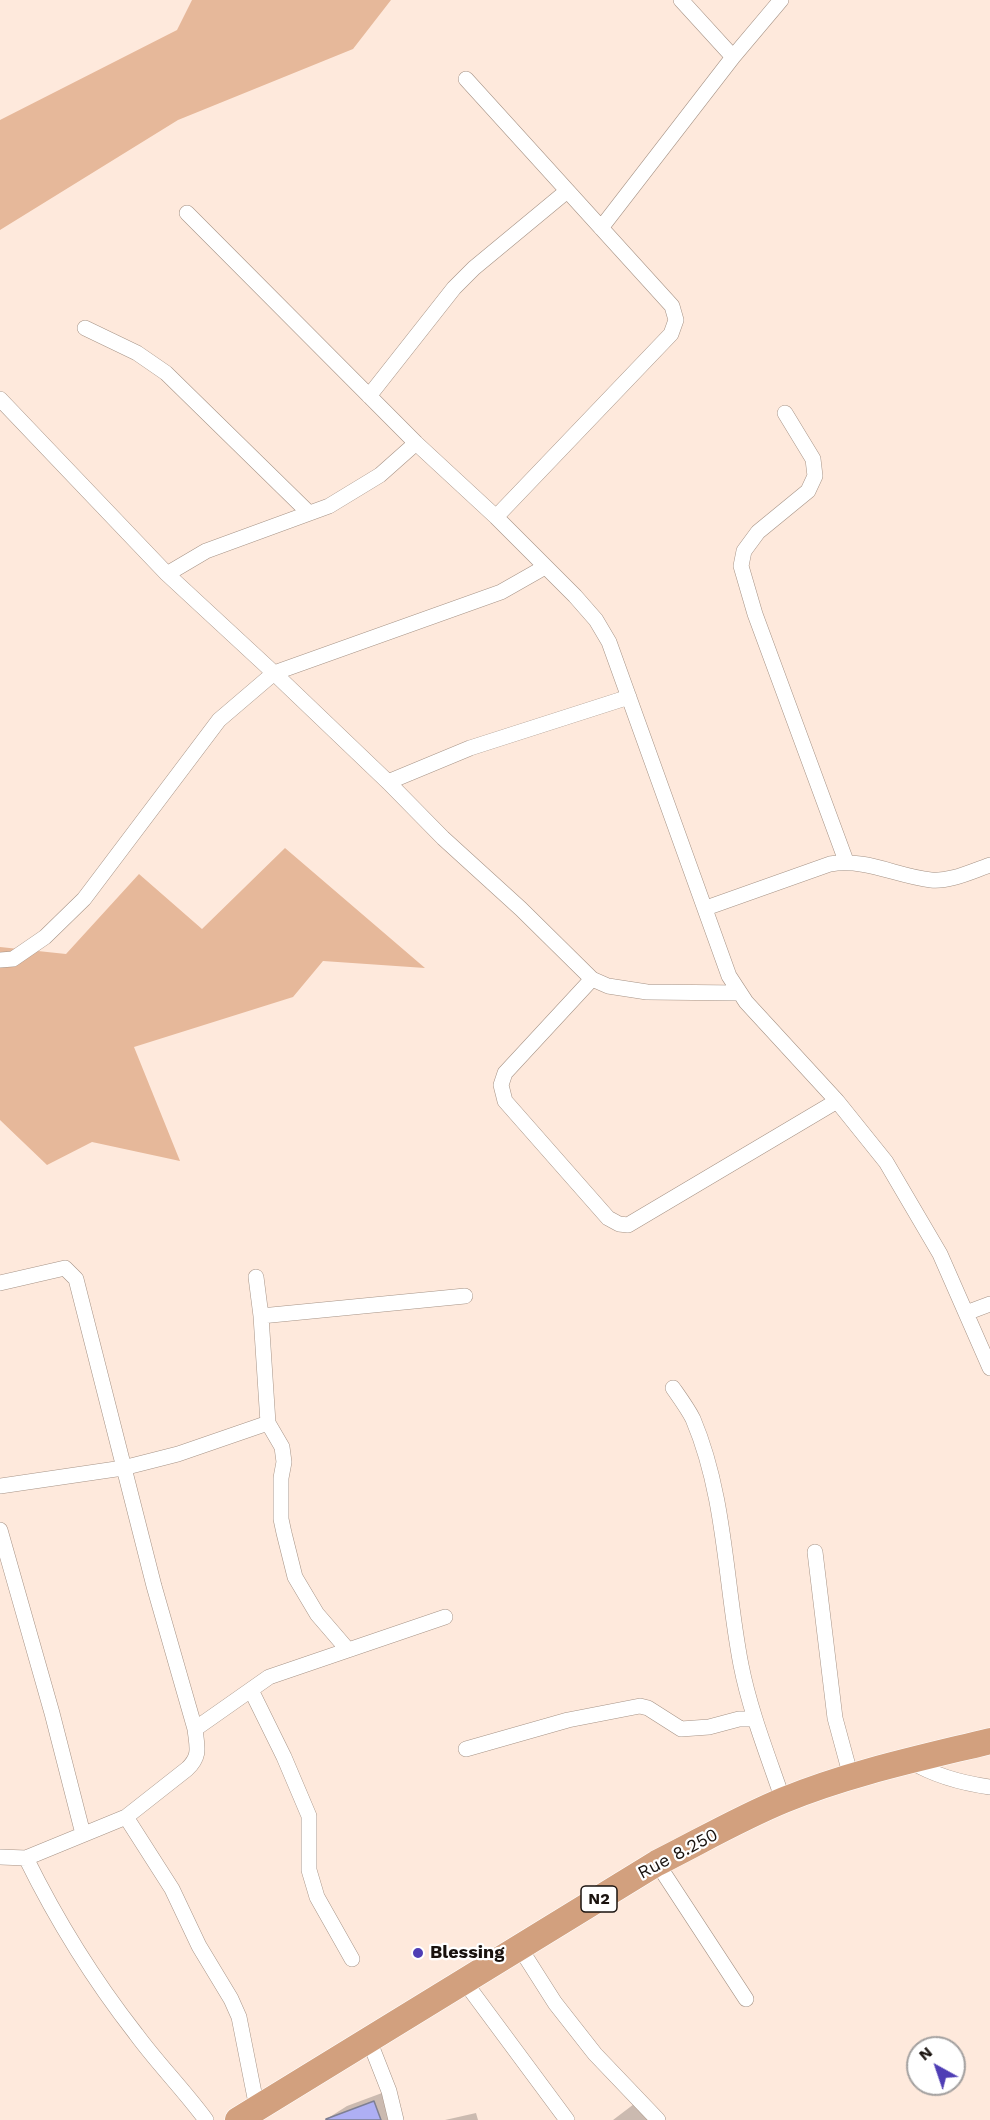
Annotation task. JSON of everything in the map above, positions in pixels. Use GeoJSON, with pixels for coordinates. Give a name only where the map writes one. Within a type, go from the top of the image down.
{"type":"FeatureCollection","features":[{"type":"Feature","properties":{"kind":"highway","name":"Rue 8.250"},"geometry":{"type":"LineString","coordinates":[[247,2114],[657,1863],[783,1800],[851,1777],[990,1741]]}},
{"type":"Feature","properties":{"kind":"street"},"geometry":{"type":"LineString","coordinates":[[681,0],[733,57]]}},
{"type":"Feature","properties":{"kind":"street"},"geometry":{"type":"LineString","coordinates":[[601,228],[733,57],[781,0]]}},
{"type":"Feature","properties":{"kind":"street"},"geometry":{"type":"LineString","coordinates":[[466,79],[672,306],[676,320],[671,334],[496,517]]}},
{"type":"Feature","properties":{"kind":"street"},"geometry":{"type":"LineString","coordinates":[[369,396],[454,288],[474,268],[567,191]]}},
{"type":"Feature","properties":{"kind":"street"},"geometry":{"type":"LineString","coordinates":[[187,213],[416,443],[496,517],[596,620],[609,642],[729,976],[740,993],[837,1101],[886,1162],[914,1206],[940,1254],[990,1368]]}},
{"type":"Feature","properties":{"kind":"street"},"geometry":{"type":"LineString","coordinates":[[85,328],[137,353],[166,373],[309,513]]}},
{"type":"Feature","properties":{"kind":"street"},"geometry":{"type":"LineString","coordinates":[[0,399],[167,574],[274,673],[592,979],[608,986],[647,992],[740,993]]}},
{"type":"Feature","properties":{"kind":"street"},"geometry":{"type":"LineString","coordinates":[[785,413],[813,459],[815,476],[808,491],[758,532],[744,551],[741,566],[755,614],[846,861]]}},
{"type":"Feature","properties":{"kind":"street"},"geometry":{"type":"LineString","coordinates":[[167,574],[206,551],[329,506],[380,476],[416,443]]}},
{"type":"Feature","properties":{"kind":"street"},"geometry":{"type":"LineString","coordinates":[[0,960],[13,959],[45,937],[84,899],[219,720],[274,673],[501,592],[545,567]]}},
{"type":"Feature","properties":{"kind":"street"},"geometry":{"type":"LineString","coordinates":[[388,782],[470,748],[629,697]]}},
{"type":"Feature","properties":{"kind":"street"},"geometry":{"type":"LineString","coordinates":[[706,908],[830,864],[846,861],[868,864],[932,880],[947,879],[990,865]]}},
{"type":"Feature","properties":{"kind":"street"},"geometry":{"type":"LineString","coordinates":[[592,979],[505,1073],[501,1085],[505,1101],[608,1218],[619,1224],[628,1225],[837,1101]]}},
{"type":"Feature","properties":{"kind":"street"},"geometry":{"type":"LineString","coordinates":[[0,1283],[66,1268],[76,1279],[153,1586],[195,1729],[197,1750],[196,1761],[126,1817],[26,1858],[0,1857]]}},
{"type":"Feature","properties":{"kind":"street"},"geometry":{"type":"LineString","coordinates":[[256,1276],[268,1423],[282,1447],[284,1462],[281,1478],[281,1519],[295,1577],[317,1614],[348,1650]]}},
{"type":"Feature","properties":{"kind":"street"},"geometry":{"type":"LineString","coordinates":[[261,1316],[465,1296]]}},
{"type":"Feature","properties":{"kind":"street"},"geometry":{"type":"LineString","coordinates":[[966,1313],[990,1304]]}},
{"type":"Feature","properties":{"kind":"street"},"geometry":{"type":"LineString","coordinates":[[673,1388],[692,1417],[702,1446],[719,1513],[741,1666],[755,1719],[783,1800]]}},
{"type":"Feature","properties":{"kind":"street"},"geometry":{"type":"LineString","coordinates":[[0,1486],[123,1468],[178,1454],[268,1423]]}},
{"type":"Feature","properties":{"kind":"street"},"geometry":{"type":"LineString","coordinates":[[0,1530],[52,1713],[82,1834]]}},
{"type":"Feature","properties":{"kind":"street"},"geometry":{"type":"LineString","coordinates":[[815,1552],[835,1718],[851,1777]]}},
{"type":"Feature","properties":{"kind":"street"},"geometry":{"type":"LineString","coordinates":[[195,1729],[269,1677],[445,1617]]}},
{"type":"Feature","properties":{"kind":"street"},"geometry":{"type":"LineString","coordinates":[[251,1690],[284,1757],[309,1816],[311,1833],[308,1853],[309,1869],[317,1898],[352,1959]]}},
{"type":"Feature","properties":{"kind":"street"},"geometry":{"type":"LineString","coordinates":[[466,1749],[568,1720],[639,1706],[648,1708],[681,1729],[709,1727],[739,1719],[755,1719]]}},
{"type":"Feature","properties":{"kind":"street"},"geometry":{"type":"LineString","coordinates":[[910,1761],[927,1772],[968,1784],[990,1787]]}},
{"type":"Feature","properties":{"kind":"street"},"geometry":{"type":"LineString","coordinates":[[126,1817],[172,1889],[199,1946],[231,1999],[239,2017],[247,2114]]}},
{"type":"Feature","properties":{"kind":"street"},"geometry":{"type":"LineString","coordinates":[[26,1858],[45,1897],[89,1971],[136,2036],[206,2120]]}},
{"type":"Feature","properties":{"kind":"street"},"geometry":{"type":"LineString","coordinates":[[657,1863],[746,1999]]}},
{"type":"Feature","properties":{"kind":"street"},"geometry":{"type":"LineString","coordinates":[[519,1948],[555,2003],[595,2054],[658,2120]]}},
{"type":"Feature","properties":{"kind":"street"},"geometry":{"type":"LineString","coordinates":[[464,1981],[567,2120]]}},
{"type":"Feature","properties":{"kind":"street"},"geometry":{"type":"LineString","coordinates":[[369,2040],[389,2091],[396,2120]]}},
{"type":"Feature","properties":{"kind":"shaded area"},"geometry":{"type":"Polygon","coordinates":[[[192,0],[391,0],[353,49],[178,120],[0,230],[0,120],[177,30],[192,0]]]}},
{"type":"Feature","properties":{"kind":"shaded area"},"geometry":{"type":"Polygon","coordinates":[[[285,848],[425,968],[323,961],[293,997],[134,1047],[180,1161],[92,1142],[47,1165],[0,1120],[0,947],[66,954],[139,874],[202,929],[285,848]]]}},
{"type":"Feature","properties":{"kind":"building"},"geometry":{"type":"Polygon","coordinates":[[[374,2101],[381,2120],[326,2120],[326,2119],[374,2101]]]}},
{"type":"Feature","properties":{"kind":"place","name":"Blessing"},"geometry":{"type":"Point","coordinates":[418,1953]}}]}
